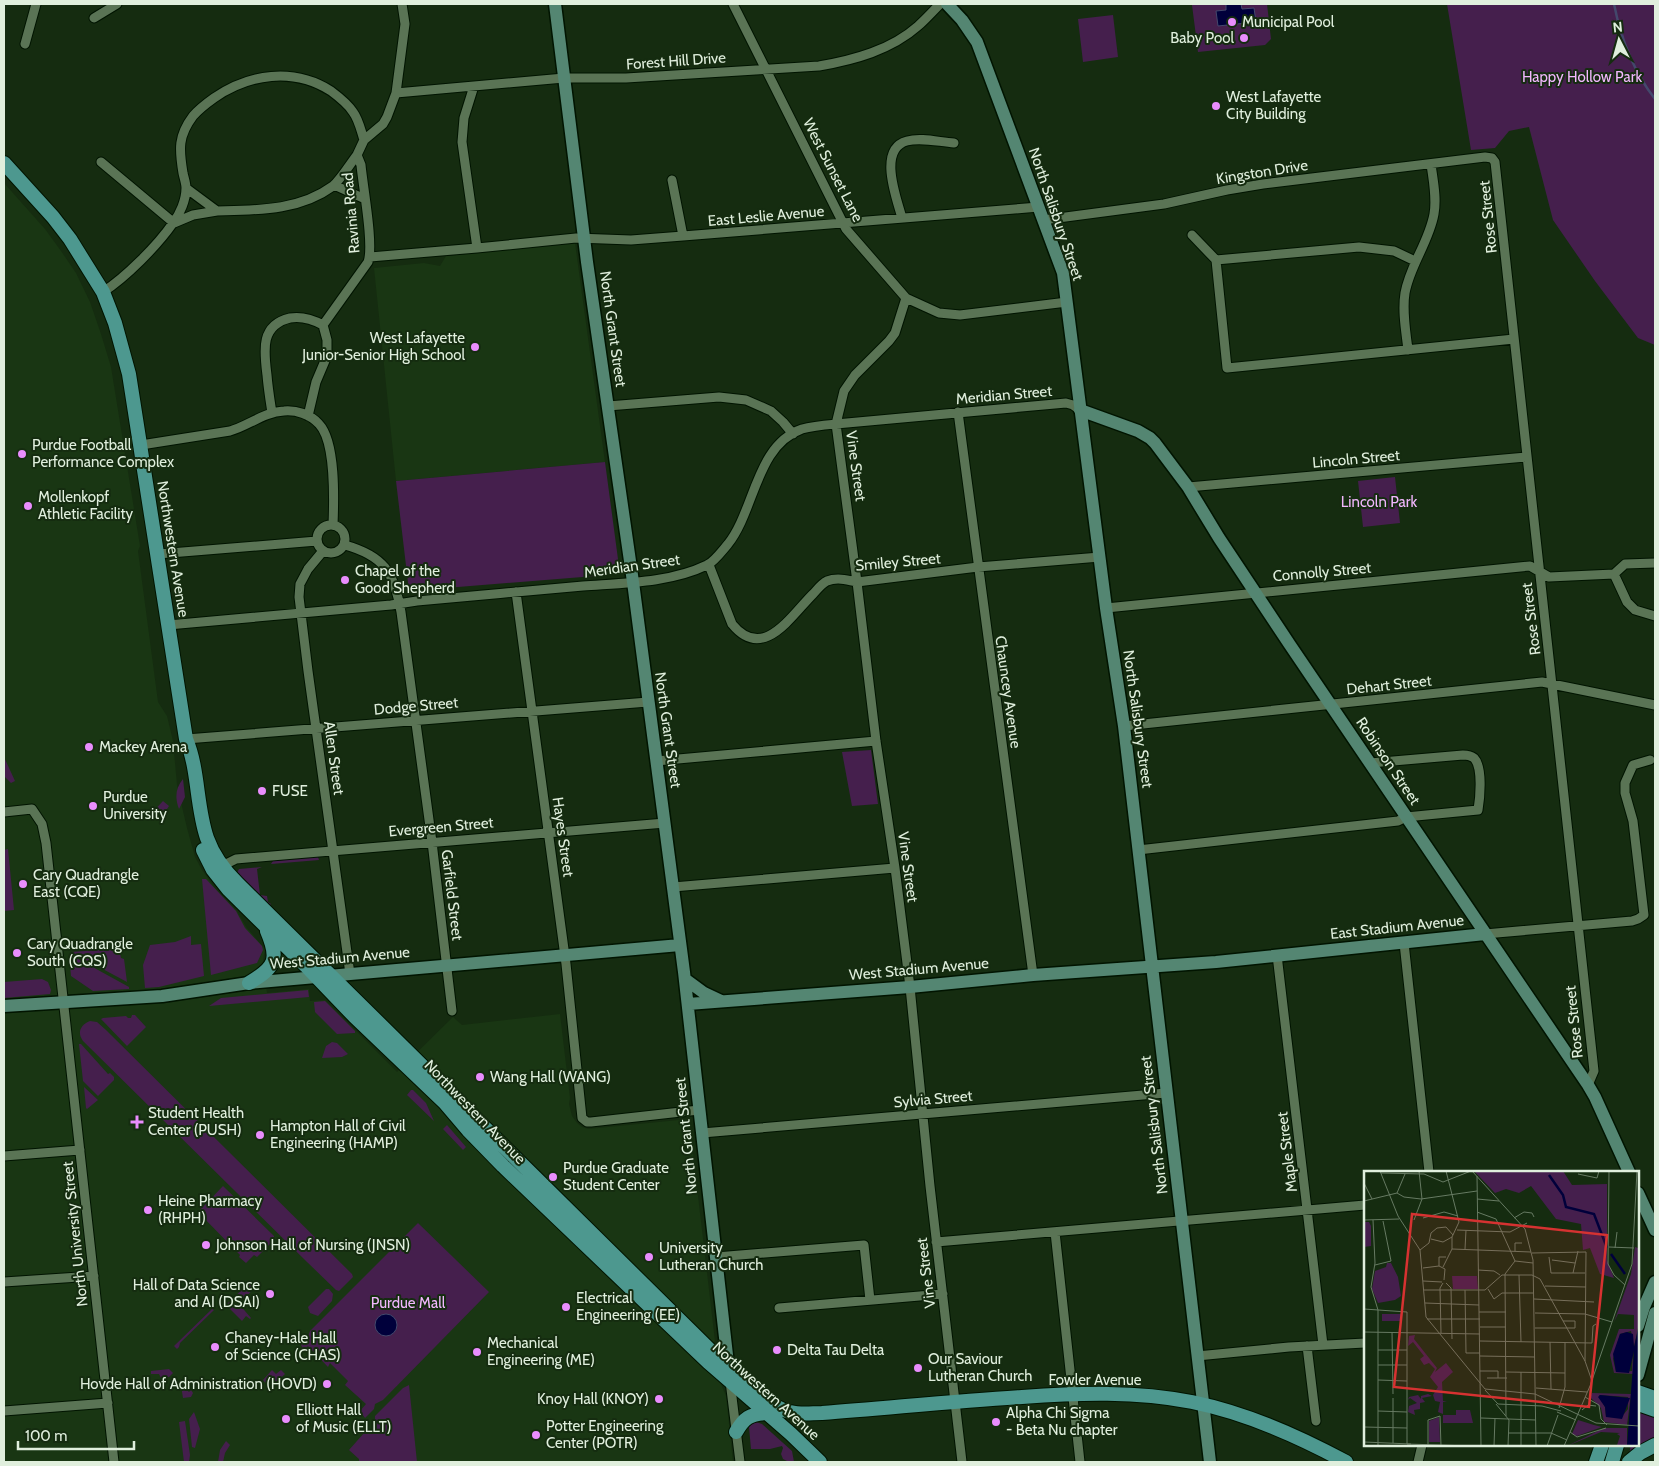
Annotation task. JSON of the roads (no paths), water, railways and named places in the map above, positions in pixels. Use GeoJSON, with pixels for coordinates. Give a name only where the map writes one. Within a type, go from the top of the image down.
{"type":"FeatureCollection","features":[{"type":"Feature","properties":{"kind":"main road","name":"Northwestern Avenue"},"geometry":{"type":"LineString","coordinates":[[4,163],[53,217],[70,239],[103,292],[124,352],[141,445],[186,739],[192,754],[204,829],[212,850],[222,866],[237,883],[728,1367]]}},
{"type":"Feature","properties":{"kind":"main road","name":"Northwestern Avenue"},"geometry":{"type":"LineString","coordinates":[[186,739],[184,755],[196,831],[205,856],[228,889],[379,1041],[445,1103],[503,1166],[730,1381],[792,1434],[820,1462]]}},
{"type":"Feature","properties":{"kind":"main road"},"geometry":{"type":"LineString","coordinates":[[249,983],[265,974],[274,961],[274,948],[265,928]]}},
{"type":"Feature","properties":{"kind":"main road","name":"Fowler Avenue"},"geometry":{"type":"LineString","coordinates":[[728,1367],[771,1404],[791,1412],[809,1414],[955,1401],[1073,1394],[1154,1396],[1203,1405],[1252,1419],[1285,1431],[1346,1462]]}},
{"type":"Feature","properties":{"kind":"main road"},"geometry":{"type":"LineString","coordinates":[[1639,1392],[1655,1398]]}},
{"type":"Feature","properties":{"kind":"main road"},"geometry":{"type":"LineString","coordinates":[[1639,1404],[1655,1410]]}},
{"type":"Feature","properties":{"kind":"main road"},"geometry":{"type":"LineString","coordinates":[[736,1432],[748,1416],[766,1413]]}},
{"type":"Feature","properties":{"kind":"main road"},"geometry":{"type":"LineString","coordinates":[[792,1434],[793,1423],[809,1414]]}},
{"type":"Feature","properties":{"kind":"main road"},"geometry":{"type":"LineString","coordinates":[[1629,1462],[1640,1453],[1655,1445]]}},
{"type":"Feature","properties":{"kind":"main road"},"geometry":{"type":"LineString","coordinates":[[1596,1462],[1602,1446]]}},
{"type":"Feature","properties":{"kind":"main road"},"geometry":{"type":"LineString","coordinates":[[1612,1462],[1617,1446]]}},
{"type":"Feature","properties":{"kind":"street"},"geometry":{"type":"LineString","coordinates":[[26,44],[36,4]]}},
{"type":"Feature","properties":{"kind":"street"},"geometry":{"type":"LineString","coordinates":[[94,18],[117,4]]}},
{"type":"Feature","properties":{"kind":"street","name":"Ravinia Road"},"geometry":{"type":"LineString","coordinates":[[323,325],[370,257],[361,165],[357,155],[364,140],[383,124],[388,117],[396,93],[405,24],[402,4]]}},
{"type":"Feature","properties":{"kind":"street","name":"North Grant Street"},"geometry":{"type":"LineString","coordinates":[[556,4],[585,238],[633,582],[685,979],[740,1462]]}},
{"type":"Feature","properties":{"kind":"street","name":"West Sunset Lane"},"geometry":{"type":"LineString","coordinates":[[733,4],[842,223],[906,298],[949,315],[1067,302]]}},
{"type":"Feature","properties":{"kind":"street","name":"Forest Hill Drive"},"geometry":{"type":"LineString","coordinates":[[396,93],[564,78],[626,78],[819,66],[843,62],[887,46],[919,26],[940,4]]}},
{"type":"Feature","properties":{"kind":"street","name":"North Salisbury Street"},"geometry":{"type":"LineString","coordinates":[[947,4],[962,20],[977,42],[1063,273],[1106,608],[1124,726],[1210,1462]]}},
{"type":"Feature","properties":{"kind":"street"},"geometry":{"type":"LineString","coordinates":[[103,292],[114,286],[174,223],[180,211],[186,188],[180,158],[180,142],[186,126],[208,102],[227,89],[240,83],[268,76],[303,78],[335,94],[353,112],[364,140]]}},
{"type":"Feature","properties":{"kind":"street"},"geometry":{"type":"LineString","coordinates":[[474,86],[464,118],[462,142],[477,248]]}},
{"type":"Feature","properties":{"kind":"street"},"geometry":{"type":"LineString","coordinates":[[902,218],[891,175],[891,160],[895,148],[906,141],[954,143]]}},
{"type":"Feature","properties":{"kind":"street"},"geometry":{"type":"LineString","coordinates":[[174,223],[192,215],[217,211],[284,207],[302,203],[334,185],[357,155]]}},
{"type":"Feature","properties":{"kind":"street","name":"Kingston Drive"},"geometry":{"type":"LineString","coordinates":[[1041,213],[1164,204],[1263,184],[1485,157]]}},
{"type":"Feature","properties":{"kind":"street","name":"Rose Street"},"geometry":{"type":"LineString","coordinates":[[1485,157],[1492,158],[1496,162],[1497,167],[1594,1071],[1588,1085]]}},
{"type":"Feature","properties":{"kind":"street"},"geometry":{"type":"LineString","coordinates":[[101,162],[174,223]]}},
{"type":"Feature","properties":{"kind":"street"},"geometry":{"type":"LineString","coordinates":[[1408,350],[1404,302],[1408,279],[1427,237],[1435,213],[1435,190],[1431,164]]}},
{"type":"Feature","properties":{"kind":"street"},"geometry":{"type":"LineString","coordinates":[[672,180],[683,236]]}},
{"type":"Feature","properties":{"kind":"street"},"geometry":{"type":"LineString","coordinates":[[334,185],[365,200]]}},
{"type":"Feature","properties":{"kind":"street"},"geometry":{"type":"LineString","coordinates":[[186,188],[217,211]]}},
{"type":"Feature","properties":{"kind":"street","name":"East Leslie Avenue"},"geometry":{"type":"LineString","coordinates":[[370,257],[585,238],[631,240],[902,218],[1041,213]]}},
{"type":"Feature","properties":{"kind":"street"},"geometry":{"type":"LineString","coordinates":[[1192,235],[1216,260],[1227,368],[1514,339]]}},
{"type":"Feature","properties":{"kind":"street"},"geometry":{"type":"LineString","coordinates":[[1216,260],[1359,247],[1382,248],[1416,261]]}},
{"type":"Feature","properties":{"kind":"street","name":"Vine Street"},"geometry":{"type":"LineString","coordinates":[[906,298],[895,333],[858,371],[844,391],[836,424],[858,582],[876,741],[910,987],[936,1242],[962,1462]]}},
{"type":"Feature","properties":{"kind":"street"},"geometry":{"type":"LineString","coordinates":[[272,413],[264,353],[265,341],[273,326],[283,320],[294,318],[315,320],[323,325],[327,340],[327,356],[316,382],[308,416]]}},
{"type":"Feature","properties":{"kind":"street"},"geometry":{"type":"LineString","coordinates":[[608,406],[720,397],[746,400],[759,404],[771,411],[793,434]]}},
{"type":"Feature","properties":{"kind":"street","name":"Meridian Street"},"geometry":{"type":"LineString","coordinates":[[168,625],[633,582],[685,573],[709,565],[734,535],[748,508],[765,464],[772,453],[783,440],[802,429],[836,424],[1066,403],[1074,405],[1080,410]]}},
{"type":"Feature","properties":{"kind":"street","name":"Robinson Street"},"geometry":{"type":"LineString","coordinates":[[1080,410],[1127,427],[1150,438],[1188,487],[1255,592],[1596,1097],[1629,1171]]}},
{"type":"Feature","properties":{"kind":"street"},"geometry":{"type":"LineString","coordinates":[[141,445],[230,431],[272,413],[294,411],[308,416],[319,423],[325,434],[328,446],[334,489],[333,525]]}},
{"type":"Feature","properties":{"kind":"street","name":"Chauncey Avenue"},"geometry":{"type":"LineString","coordinates":[[958,412],[1033,975]]}},
{"type":"Feature","properties":{"kind":"street","name":"Lincoln Street"},"geometry":{"type":"LineString","coordinates":[[1188,487],[1527,457]]}},
{"type":"Feature","properties":{"kind":"street"},"geometry":{"type":"LineString","coordinates":[[328,525],[333,525],[341,528],[344,532],[345,545],[335,553],[327,553],[320,548],[316,541],[317,536],[321,529],[328,525]]}},
{"type":"Feature","properties":{"kind":"street"},"geometry":{"type":"LineString","coordinates":[[158,554],[316,541]]}},
{"type":"Feature","properties":{"kind":"street"},"geometry":{"type":"LineString","coordinates":[[345,545],[362,549],[382,563],[394,583],[399,604]]}},
{"type":"Feature","properties":{"kind":"street","name":"Allen Street"},"geometry":{"type":"LineString","coordinates":[[323,551],[308,569],[300,584],[299,597],[350,974]]}},
{"type":"Feature","properties":{"kind":"street","name":"Smiley Street"},"geometry":{"type":"LineString","coordinates":[[709,565],[732,624],[745,637],[763,639],[775,633],[826,581],[845,579],[858,582],[978,567],[1100,557]]}},
{"type":"Feature","properties":{"kind":"street"},"geometry":{"type":"LineString","coordinates":[[1655,562],[1625,564],[1614,574],[1627,602],[1635,610],[1655,616]]}},
{"type":"Feature","properties":{"kind":"street","name":"Connolly Street"},"geometry":{"type":"LineString","coordinates":[[1106,608],[1530,566],[1549,577],[1614,574]]}},
{"type":"Feature","properties":{"kind":"street","name":"Hayes Street"},"geometry":{"type":"LineString","coordinates":[[516,592],[565,955],[582,1118],[587,1122],[699,1110]]}},
{"type":"Feature","properties":{"kind":"street","name":"Garfield Street"},"geometry":{"type":"LineString","coordinates":[[399,604],[432,842],[452,1011]]}},
{"type":"Feature","properties":{"kind":"street","name":"Dehart Street"},"geometry":{"type":"LineString","coordinates":[[1124,726],[1542,682],[1655,705]]}},
{"type":"Feature","properties":{"kind":"street","name":"Dodge Street"},"geometry":{"type":"LineString","coordinates":[[186,739],[648,702]]}},
{"type":"Feature","properties":{"kind":"street"},"geometry":{"type":"LineString","coordinates":[[656,761],[876,741]]}},
{"type":"Feature","properties":{"kind":"street"},"geometry":{"type":"LineString","coordinates":[[1138,850],[1398,822],[1406,817],[1478,810],[1479,772],[1476,760],[1470,755],[1462,754],[1370,763]]}},
{"type":"Feature","properties":{"kind":"street","name":"East Stadium Avenue"},"geometry":{"type":"LineString","coordinates":[[1152,967],[1638,919],[1644,915],[1633,822],[1625,793],[1625,783],[1633,765],[1650,760]]}},
{"type":"Feature","properties":{"kind":"street","name":"North University Street"},"geometry":{"type":"LineString","coordinates":[[4,812],[32,809],[42,824],[46,843],[114,1462]]}},
{"type":"Feature","properties":{"kind":"street","name":"Evergreen Street"},"geometry":{"type":"LineString","coordinates":[[222,866],[236,859],[665,823]]}},
{"type":"Feature","properties":{"kind":"street"},"geometry":{"type":"LineString","coordinates":[[673,887],[894,868]]}},
{"type":"Feature","properties":{"kind":"street"},"geometry":{"type":"LineString","coordinates":[[1404,943],[1429,1171]]}},
{"type":"Feature","properties":{"kind":"street","name":"West Stadium Avenue"},"geometry":{"type":"LineString","coordinates":[[4,1006],[162,996],[249,983],[680,945]]}},
{"type":"Feature","properties":{"kind":"street","name":"Maple Street"},"geometry":{"type":"LineString","coordinates":[[1277,956],[1323,1345]]}},
{"type":"Feature","properties":{"kind":"street","name":"West Stadium Avenue"},"geometry":{"type":"LineString","coordinates":[[688,1004],[1152,967]]}},
{"type":"Feature","properties":{"kind":"street"},"geometry":{"type":"LineString","coordinates":[[685,979],[704,993],[724,1002]]}},
{"type":"Feature","properties":{"kind":"street","name":"Sylvia Street"},"geometry":{"type":"LineString","coordinates":[[702,1133],[1166,1093]]}},
{"type":"Feature","properties":{"kind":"street"},"geometry":{"type":"LineString","coordinates":[[4,1156],[80,1150]]}},
{"type":"Feature","properties":{"kind":"street"},"geometry":{"type":"LineString","coordinates":[[1639,1194],[1655,1230]]}},
{"type":"Feature","properties":{"kind":"street"},"geometry":{"type":"LineString","coordinates":[[936,1242],[1364,1205]]}},
{"type":"Feature","properties":{"kind":"street"},"geometry":{"type":"LineString","coordinates":[[1055,1232],[1080,1462]]}},
{"type":"Feature","properties":{"kind":"street"},"geometry":{"type":"LineString","coordinates":[[716,1257],[864,1245],[870,1300]]}},
{"type":"Feature","properties":{"kind":"street"},"geometry":{"type":"LineString","coordinates":[[4,1282],[94,1276]]}},
{"type":"Feature","properties":{"kind":"street"},"geometry":{"type":"LineString","coordinates":[[1655,1283],[1655,1294]]}},
{"type":"Feature","properties":{"kind":"street"},"geometry":{"type":"LineString","coordinates":[[1639,1323],[1644,1306],[1655,1283]]}},
{"type":"Feature","properties":{"kind":"street"},"geometry":{"type":"LineString","coordinates":[[779,1308],[943,1294]]}},
{"type":"Feature","properties":{"kind":"street"},"geometry":{"type":"LineString","coordinates":[[1639,1371],[1655,1313]]}},
{"type":"Feature","properties":{"kind":"street"},"geometry":{"type":"LineString","coordinates":[[1197,1356],[1307,1346],[1364,1344]]}},
{"type":"Feature","properties":{"kind":"street"},"geometry":{"type":"LineString","coordinates":[[1307,1346],[1316,1420]]}},
{"type":"Feature","properties":{"kind":"street"},"geometry":{"type":"LineString","coordinates":[[4,1412],[108,1404]]}},
{"type":"Feature","properties":{"kind":"street"},"geometry":{"type":"LineString","coordinates":[[1418,1462],[1422,1446]]}},
{"type":"Feature","properties":{"kind":"waterway"},"geometry":{"type":"LineString","coordinates":[[1614,4],[1620,30],[1634,66],[1655,99]]}},
{"type":"Feature","properties":{"kind":"place","name":"Municipal Pool"},"geometry":{"type":"Point","coordinates":[1232,22]}},
{"type":"Feature","properties":{"kind":"place","name":"Baby Pool"},"geometry":{"type":"Point","coordinates":[1244,38]}},
{"type":"Feature","properties":{"kind":"place","name":"West Lafayette City Building"},"geometry":{"type":"Point","coordinates":[1216,106]}},
{"type":"Feature","properties":{"kind":"place","name":"West Lafayette Junior-Senior High School"},"geometry":{"type":"Point","coordinates":[475,347]}},
{"type":"Feature","properties":{"kind":"place","name":"Purdue Football Performance Complex"},"geometry":{"type":"Point","coordinates":[22,454]}},
{"type":"Feature","properties":{"kind":"place","name":"Mollenkopf Athletic Facility"},"geometry":{"type":"Point","coordinates":[28,506]}},
{"type":"Feature","properties":{"kind":"place","name":"Chapel of the Good Shepherd"},"geometry":{"type":"Point","coordinates":[345,580]}},
{"type":"Feature","properties":{"kind":"place","name":"Mackey Arena"},"geometry":{"type":"Point","coordinates":[89,747]}},
{"type":"Feature","properties":{"kind":"place","name":"FUSE"},"geometry":{"type":"Point","coordinates":[262,791]}},
{"type":"Feature","properties":{"kind":"place","name":"Purdue University"},"geometry":{"type":"Point","coordinates":[93,806]}},
{"type":"Feature","properties":{"kind":"place","name":"Cary Quadrangle East (CQE)"},"geometry":{"type":"Point","coordinates":[23,884]}},
{"type":"Feature","properties":{"kind":"place","name":"Cary Quadrangle South (CQS)"},"geometry":{"type":"Point","coordinates":[17,953]}},
{"type":"Feature","properties":{"kind":"place","name":"Wang Hall (WANG)"},"geometry":{"type":"Point","coordinates":[480,1077]}},
{"type":"Feature","properties":{"kind":"place","name":"Student Health Center (PUSH)"},"geometry":{"type":"Point","coordinates":[137,1122]}},
{"type":"Feature","properties":{"kind":"place","name":"Hampton Hall of Civil Engineering (HAMP)"},"geometry":{"type":"Point","coordinates":[260,1135]}},
{"type":"Feature","properties":{"kind":"place","name":"Purdue Graduate Student Center"},"geometry":{"type":"Point","coordinates":[553,1177]}},
{"type":"Feature","properties":{"kind":"place","name":"Heine Pharmacy (RHPH)"},"geometry":{"type":"Point","coordinates":[148,1210]}},
{"type":"Feature","properties":{"kind":"place","name":"Johnson Hall of Nursing (JNSN)"},"geometry":{"type":"Point","coordinates":[206,1245]}},
{"type":"Feature","properties":{"kind":"place","name":"University Lutheran Church"},"geometry":{"type":"Point","coordinates":[649,1257]}},
{"type":"Feature","properties":{"kind":"place","name":"Hall of Data Science and AI (DSAI)"},"geometry":{"type":"Point","coordinates":[270,1294]}},
{"type":"Feature","properties":{"kind":"place","name":"Electrical Engineering (EE)"},"geometry":{"type":"Point","coordinates":[566,1307]}},
{"type":"Feature","properties":{"kind":"place","name":"Chaney-Hale Hall of Science (CHAS)"},"geometry":{"type":"Point","coordinates":[215,1347]}},
{"type":"Feature","properties":{"kind":"place","name":"Delta Tau Delta"},"geometry":{"type":"Point","coordinates":[777,1350]}},
{"type":"Feature","properties":{"kind":"place","name":"Mechanical Engineering (ME)"},"geometry":{"type":"Point","coordinates":[477,1352]}},
{"type":"Feature","properties":{"kind":"place","name":"Our Saviour Lutheran Church"},"geometry":{"type":"Point","coordinates":[918,1368]}},
{"type":"Feature","properties":{"kind":"place","name":"Hovde Hall of Administration (HOVD)"},"geometry":{"type":"Point","coordinates":[327,1384]}},
{"type":"Feature","properties":{"kind":"place","name":"Knoy Hall (KNOY)"},"geometry":{"type":"Point","coordinates":[659,1399]}},
{"type":"Feature","properties":{"kind":"place","name":"Elliott Hall of Music (ELLT)"},"geometry":{"type":"Point","coordinates":[286,1419]}},
{"type":"Feature","properties":{"kind":"place","name":"Alpha Chi Sigma - Beta Nu chapter"},"geometry":{"type":"Point","coordinates":[996,1422]}},
{"type":"Feature","properties":{"kind":"place","name":"Potter Engineering Center (POTR)"},"geometry":{"type":"Point","coordinates":[536,1435]}},
{"type":"Feature","properties":{"kind":"park label","name":"Happy Hollow Park"},"geometry":{"type":"Point","coordinates":[1582,77]}},
{"type":"Feature","properties":{"kind":"park label","name":"Lincoln Park"},"geometry":{"type":"Point","coordinates":[1379,502]}},
{"type":"Feature","properties":{"kind":"park label","name":"Purdue Mall"},"geometry":{"type":"Point","coordinates":[408,1303]}}]}
